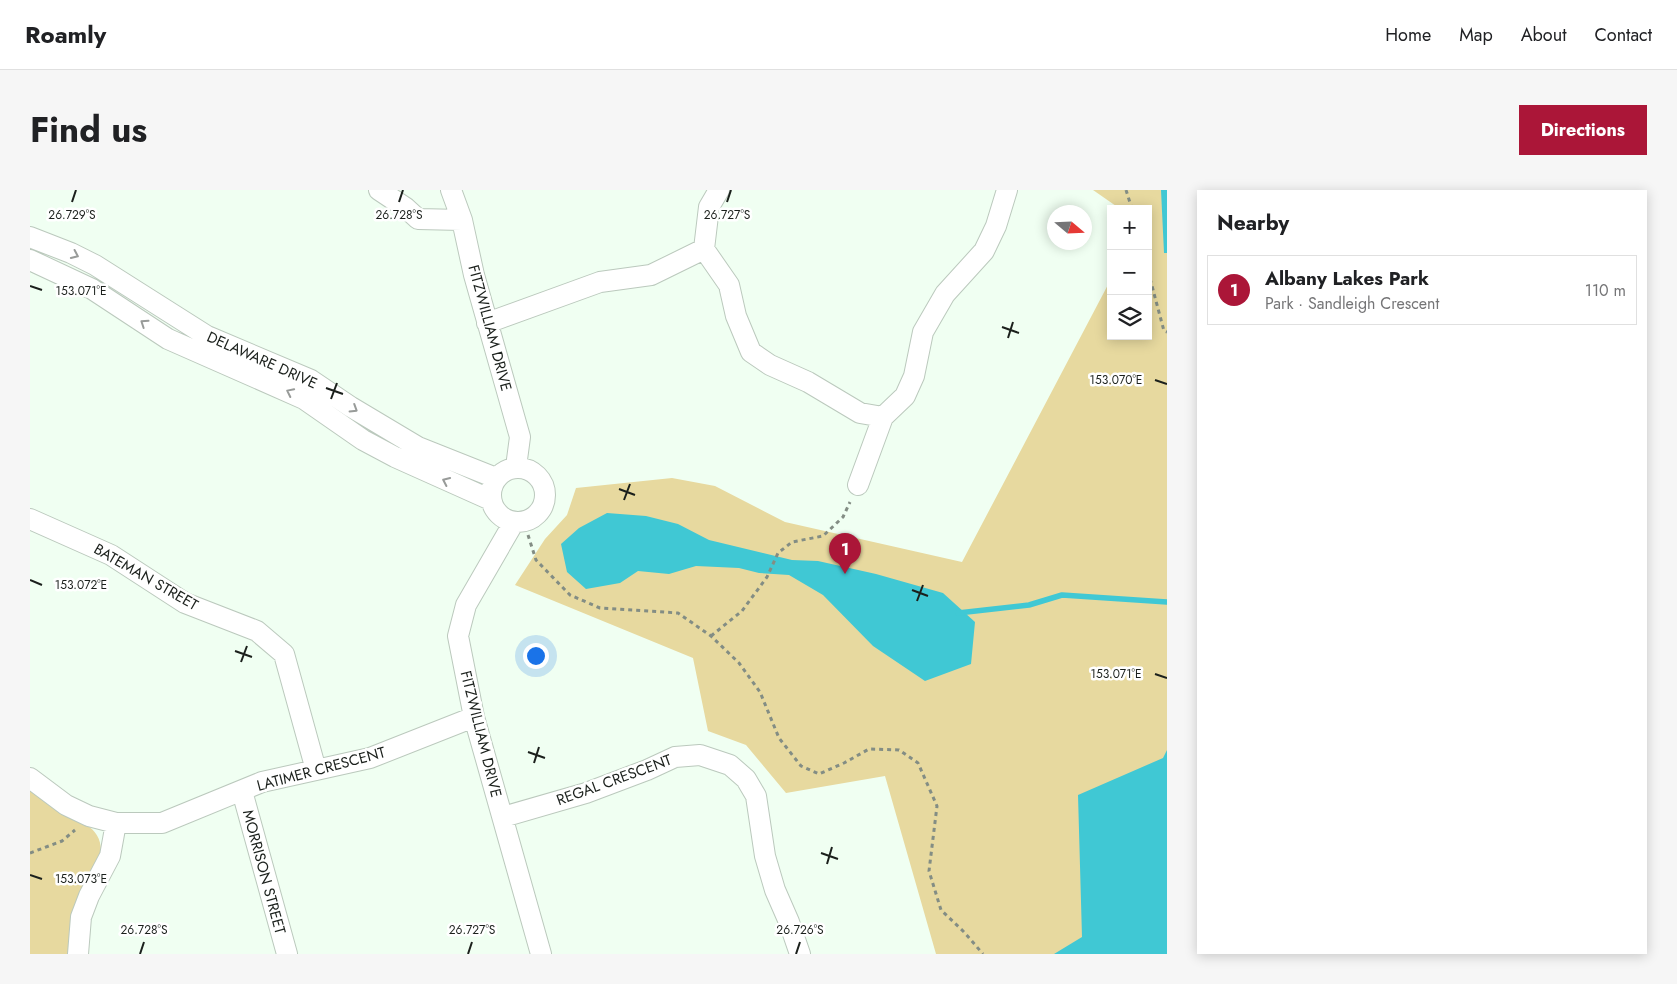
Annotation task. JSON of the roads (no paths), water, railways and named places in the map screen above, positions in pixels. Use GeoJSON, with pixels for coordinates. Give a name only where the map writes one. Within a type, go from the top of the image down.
{"type":"FeatureCollection","features":[{"type":"Feature","properties":{"kind":"street"},"geometry":{"type":"LineString","coordinates":[[379,190],[420,220],[457,205]]}},
{"type":"Feature","properties":{"kind":"street"},"geometry":{"type":"LineString","coordinates":[[719,190],[709,207],[704,249],[729,285],[736,316],[751,352],[770,366],[808,382],[860,413],[883,417]]}},
{"type":"Feature","properties":{"kind":"street"},"geometry":{"type":"LineString","coordinates":[[858,485],[883,417],[905,396],[914,376],[924,332],[945,294],[984,251],[996,226],[1007,190]]}},
{"type":"Feature","properties":{"kind":"street","name":"FITZWILLIAM DRIVE"},"geometry":{"type":"LineString","coordinates":[[457,205],[474,276],[520,437],[516,467]]}},
{"type":"Feature","properties":{"kind":"street","name":"DELAWARE DRIVE"},"geometry":{"type":"LineString","coordinates":[[30,237],[72,253],[96,265],[207,336],[312,380],[351,407],[410,442],[496,478]]}},
{"type":"Feature","properties":{"kind":"street"},"geometry":{"type":"LineString","coordinates":[[487,323],[600,282],[651,275],[704,249]]}},
{"type":"Feature","properties":{"kind":"street","name":"DELAWARE DRIVE"},"geometry":{"type":"LineString","coordinates":[[30,260],[92,289],[168,339],[304,398],[363,440],[395,458],[491,500]]}},
{"type":"Feature","properties":{"kind":"street"},"geometry":{"type":"LineString","coordinates":[[516,467],[530,470],[540,478],[546,496],[538,514],[530,520],[519,522],[501,517],[494,510],[491,500],[491,491],[496,478],[503,472],[516,467]]}},
{"type":"Feature","properties":{"kind":"street","name":"BATEMAN STREET"},"geometry":{"type":"LineString","coordinates":[[30,519],[110,555],[185,603],[257,631],[284,654],[316,770]]}},
{"type":"Feature","properties":{"kind":"street","name":"FITZWILLIAM DRIVE"},"geometry":{"type":"LineString","coordinates":[[519,522],[466,605],[458,636],[474,717],[541,954]]}},
{"type":"Feature","properties":{"kind":"street","name":"LATIMER CRESCENT"},"geometry":{"type":"LineString","coordinates":[[30,778],[57,800],[74,810],[116,823],[162,823],[262,782],[370,758],[474,717]]}},
{"type":"Feature","properties":{"kind":"street","name":"REGAL CRESCENT"},"geometry":{"type":"LineString","coordinates":[[502,817],[586,793],[647,770],[675,757],[700,754],[730,765],[746,779],[756,796],[765,856],[775,890],[800,954]]}},
{"type":"Feature","properties":{"kind":"street","name":"MORRISON STREET"},"geometry":{"type":"LineString","coordinates":[[242,790],[287,954]]}},
{"type":"Feature","properties":{"kind":"street"},"geometry":{"type":"LineString","coordinates":[[78,954],[81,917],[89,896],[110,856],[116,823]]}},
{"type":"Feature","properties":{"kind":"water"},"geometry":{"type":"Polygon","coordinates":[[[1161,190],[1167,190],[1167,253],[1164,253],[1161,190]]]}},
{"type":"Feature","properties":{"kind":"water"},"geometry":{"type":"Polygon","coordinates":[[[607,513],[646,516],[678,524],[709,540],[792,560],[818,561],[876,574],[943,593],[975,622],[971,664],[925,681],[873,646],[823,595],[789,575],[759,573],[739,568],[696,566],[669,574],[638,571],[620,583],[586,589],[567,572],[561,544],[579,528],[607,513]]]}},
{"type":"Feature","properties":{"kind":"water"},"geometry":{"type":"Polygon","coordinates":[[[1167,750],[1167,954],[1054,954],[1082,937],[1078,795],[1163,758],[1167,750]]]}},
{"type":"Feature","properties":{"kind":"waterway"},"geometry":{"type":"LineString","coordinates":[[958,613],[1029,605],[1062,595],[1167,602]]}},
{"type":"Feature","properties":{"kind":"place","name":"Albany Lakes Park"},"geometry":{"type":"Point","coordinates":[845,574]}}]}
